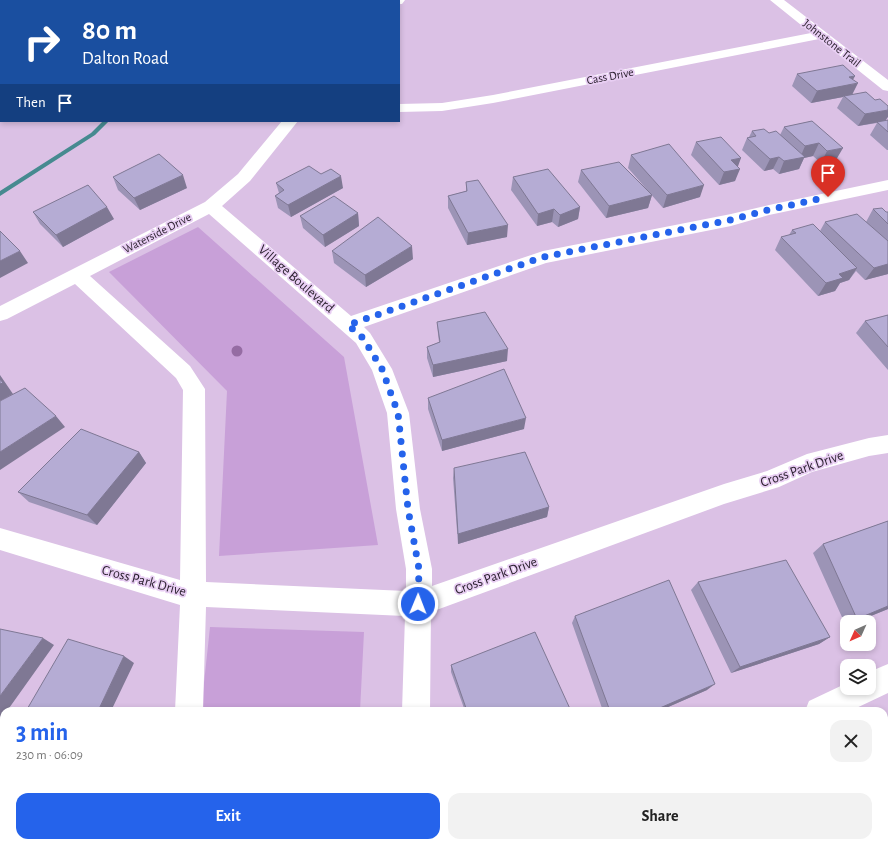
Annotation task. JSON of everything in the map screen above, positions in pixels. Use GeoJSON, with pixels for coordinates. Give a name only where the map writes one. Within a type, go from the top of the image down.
{"type":"FeatureCollection","features":[{"type":"Feature","properties":{"kind":"street","name":"Johnstone Trail"},"geometry":{"type":"LineString","coordinates":[[776,0],[888,87]]}},
{"type":"Feature","properties":{"kind":"street","name":"Cass Drive"},"geometry":{"type":"LineString","coordinates":[[400,108],[442,107],[493,99],[821,35]]}},
{"type":"Feature","properties":{"kind":"street","name":"Waterside Drive"},"geometry":{"type":"LineString","coordinates":[[0,314],[211,206],[226,196],[241,181],[289,122]]}},
{"type":"Feature","properties":{"kind":"street"},"geometry":{"type":"LineString","coordinates":[[348,325],[543,257],[730,220],[768,210],[888,185]]}},
{"type":"Feature","properties":{"kind":"street","name":"Village Boulevard"},"geometry":{"type":"LineString","coordinates":[[211,206],[363,338],[382,369],[398,413],[408,509],[419,569],[416,707]]}},
{"type":"Feature","properties":{"kind":"street"},"geometry":{"type":"LineString","coordinates":[[76,274],[184,372],[194,389],[193,594],[189,707]]}},
{"type":"Feature","properties":{"kind":"street","name":"Cross Park Drive"},"geometry":{"type":"LineString","coordinates":[[0,539],[182,593],[418,604],[652,519],[724,494],[771,480],[808,464],[869,447],[888,444]]}},
{"type":"Feature","properties":{"kind":"street"},"geometry":{"type":"LineString","coordinates":[[876,683],[888,678]]}},
{"type":"Feature","properties":{"kind":"street"},"geometry":{"type":"LineString","coordinates":[[827,707],[852,695]]}},
{"type":"Feature","properties":{"kind":"shaded area"},"geometry":{"type":"Polygon","coordinates":[[[198,227],[344,357],[378,545],[219,556],[227,391],[109,272],[198,227]]]}},
{"type":"Feature","properties":{"kind":"shaded area"},"geometry":{"type":"Polygon","coordinates":[[[210,627],[364,632],[360,707],[201,707],[210,627]]]}},
{"type":"Feature","properties":{"kind":"building"},"geometry":{"type":"Polygon","coordinates":[[[843,65],[855,76],[849,77],[858,83],[817,91],[797,74],[843,65]]]}},
{"type":"Feature","properties":{"kind":"building"},"geometry":{"type":"Polygon","coordinates":[[[866,92],[875,100],[880,99],[888,106],[888,110],[865,114],[844,96],[866,92]]]}},
{"type":"Feature","properties":{"kind":"building"},"geometry":{"type":"Polygon","coordinates":[[[888,120],[888,132],[877,122],[888,120]]]}},
{"type":"Feature","properties":{"kind":"building"},"geometry":{"type":"Polygon","coordinates":[[[812,121],[843,148],[827,151],[819,143],[805,146],[784,127],[812,121]]]}},
{"type":"Feature","properties":{"kind":"building"},"geometry":{"type":"Polygon","coordinates":[[[764,129],[769,133],[776,131],[805,157],[784,161],[779,157],[770,159],[747,138],[756,136],[752,131],[764,129]]]}},
{"type":"Feature","properties":{"kind":"building"},"geometry":{"type":"Polygon","coordinates":[[[721,137],[741,158],[731,160],[740,169],[724,172],[696,142],[721,137]]]}},
{"type":"Feature","properties":{"kind":"building"},"geometry":{"type":"Polygon","coordinates":[[[669,144],[704,185],[667,195],[631,155],[669,144]]]}},
{"type":"Feature","properties":{"kind":"building"},"geometry":{"type":"Polygon","coordinates":[[[159,154],[183,175],[134,198],[113,177],[159,154]]]}},
{"type":"Feature","properties":{"kind":"building"},"geometry":{"type":"Polygon","coordinates":[[[619,162],[652,195],[609,206],[581,170],[619,162]]]}},
{"type":"Feature","properties":{"kind":"building"},"geometry":{"type":"Polygon","coordinates":[[[309,166],[321,174],[331,169],[341,176],[288,205],[275,196],[284,190],[276,183],[309,166]]]}},
{"type":"Feature","properties":{"kind":"building"},"geometry":{"type":"Polygon","coordinates":[[[548,169],[580,207],[560,215],[554,209],[538,214],[513,177],[548,169]]]}},
{"type":"Feature","properties":{"kind":"building"},"geometry":{"type":"Polygon","coordinates":[[[478,180],[508,225],[468,233],[448,196],[467,191],[466,182],[478,180]]]}},
{"type":"Feature","properties":{"kind":"building"},"geometry":{"type":"Polygon","coordinates":[[[88,185],[107,207],[56,235],[33,212],[88,185]]]}},
{"type":"Feature","properties":{"kind":"building"},"geometry":{"type":"Polygon","coordinates":[[[334,196],[358,213],[323,235],[300,216],[334,196]]]}},
{"type":"Feature","properties":{"kind":"building"},"geometry":{"type":"Polygon","coordinates":[[[882,208],[888,212],[888,224],[873,209],[882,208]]]}},
{"type":"Feature","properties":{"kind":"building"},"geometry":{"type":"Polygon","coordinates":[[[857,214],[888,241],[888,264],[874,268],[825,222],[857,214]]]}},
{"type":"Feature","properties":{"kind":"building"},"geometry":{"type":"Polygon","coordinates":[[[378,217],[412,246],[365,275],[332,251],[378,217]]]}},
{"type":"Feature","properties":{"kind":"building"},"geometry":{"type":"Polygon","coordinates":[[[813,224],[857,268],[839,274],[843,278],[826,283],[781,237],[796,233],[792,230],[813,224]]]}},
{"type":"Feature","properties":{"kind":"building"},"geometry":{"type":"Polygon","coordinates":[[[0,231],[20,251],[0,261],[0,231]]]}},
{"type":"Feature","properties":{"kind":"building"},"geometry":{"type":"Polygon","coordinates":[[[485,312],[508,349],[433,365],[427,347],[440,342],[437,322],[485,312]]]}},
{"type":"Feature","properties":{"kind":"building"},"geometry":{"type":"Polygon","coordinates":[[[888,315],[888,347],[865,321],[888,315]]]}},
{"type":"Feature","properties":{"kind":"building"},"geometry":{"type":"Polygon","coordinates":[[[504,369],[526,418],[442,440],[428,398],[504,369]]]}},
{"type":"Feature","properties":{"kind":"building"},"geometry":{"type":"Polygon","coordinates":[[[25,388],[56,416],[0,452],[0,401],[25,388]]]}},
{"type":"Feature","properties":{"kind":"building"},"geometry":{"type":"Polygon","coordinates":[[[81,429],[139,452],[87,515],[18,492],[81,429]]]}},
{"type":"Feature","properties":{"kind":"building"},"geometry":{"type":"Polygon","coordinates":[[[525,452],[549,507],[458,534],[454,468],[525,452]]]}},
{"type":"Feature","properties":{"kind":"building"},"geometry":{"type":"Polygon","coordinates":[[[888,521],[888,606],[867,615],[855,615],[823,544],[888,521]]]}},
{"type":"Feature","properties":{"kind":"building"},"geometry":{"type":"Polygon","coordinates":[[[786,560],[830,637],[740,667],[698,582],[786,560]]]}},
{"type":"Feature","properties":{"kind":"building"},"geometry":{"type":"Polygon","coordinates":[[[669,580],[715,684],[662,707],[609,707],[575,616],[669,580]]]}},
{"type":"Feature","properties":{"kind":"building"},"geometry":{"type":"Polygon","coordinates":[[[0,629],[43,638],[0,696],[0,629]]]}},
{"type":"Feature","properties":{"kind":"building"},"geometry":{"type":"Polygon","coordinates":[[[535,632],[569,707],[466,707],[451,665],[535,632]]]}},
{"type":"Feature","properties":{"kind":"building"},"geometry":{"type":"Polygon","coordinates":[[[68,639],[124,656],[100,707],[28,707],[68,639]]]}},
{"type":"Feature","properties":{"kind":"waterway"},"geometry":{"type":"LineString","coordinates":[[0,194],[93,134],[105,122]]}},
{"type":"Feature","properties":{"kind":"route"},"geometry":{"type":"LineString","coordinates":[[418,604],[419,569],[408,509],[398,413],[382,369],[363,338],[348,325],[543,257],[730,220],[828,197]]}}]}
